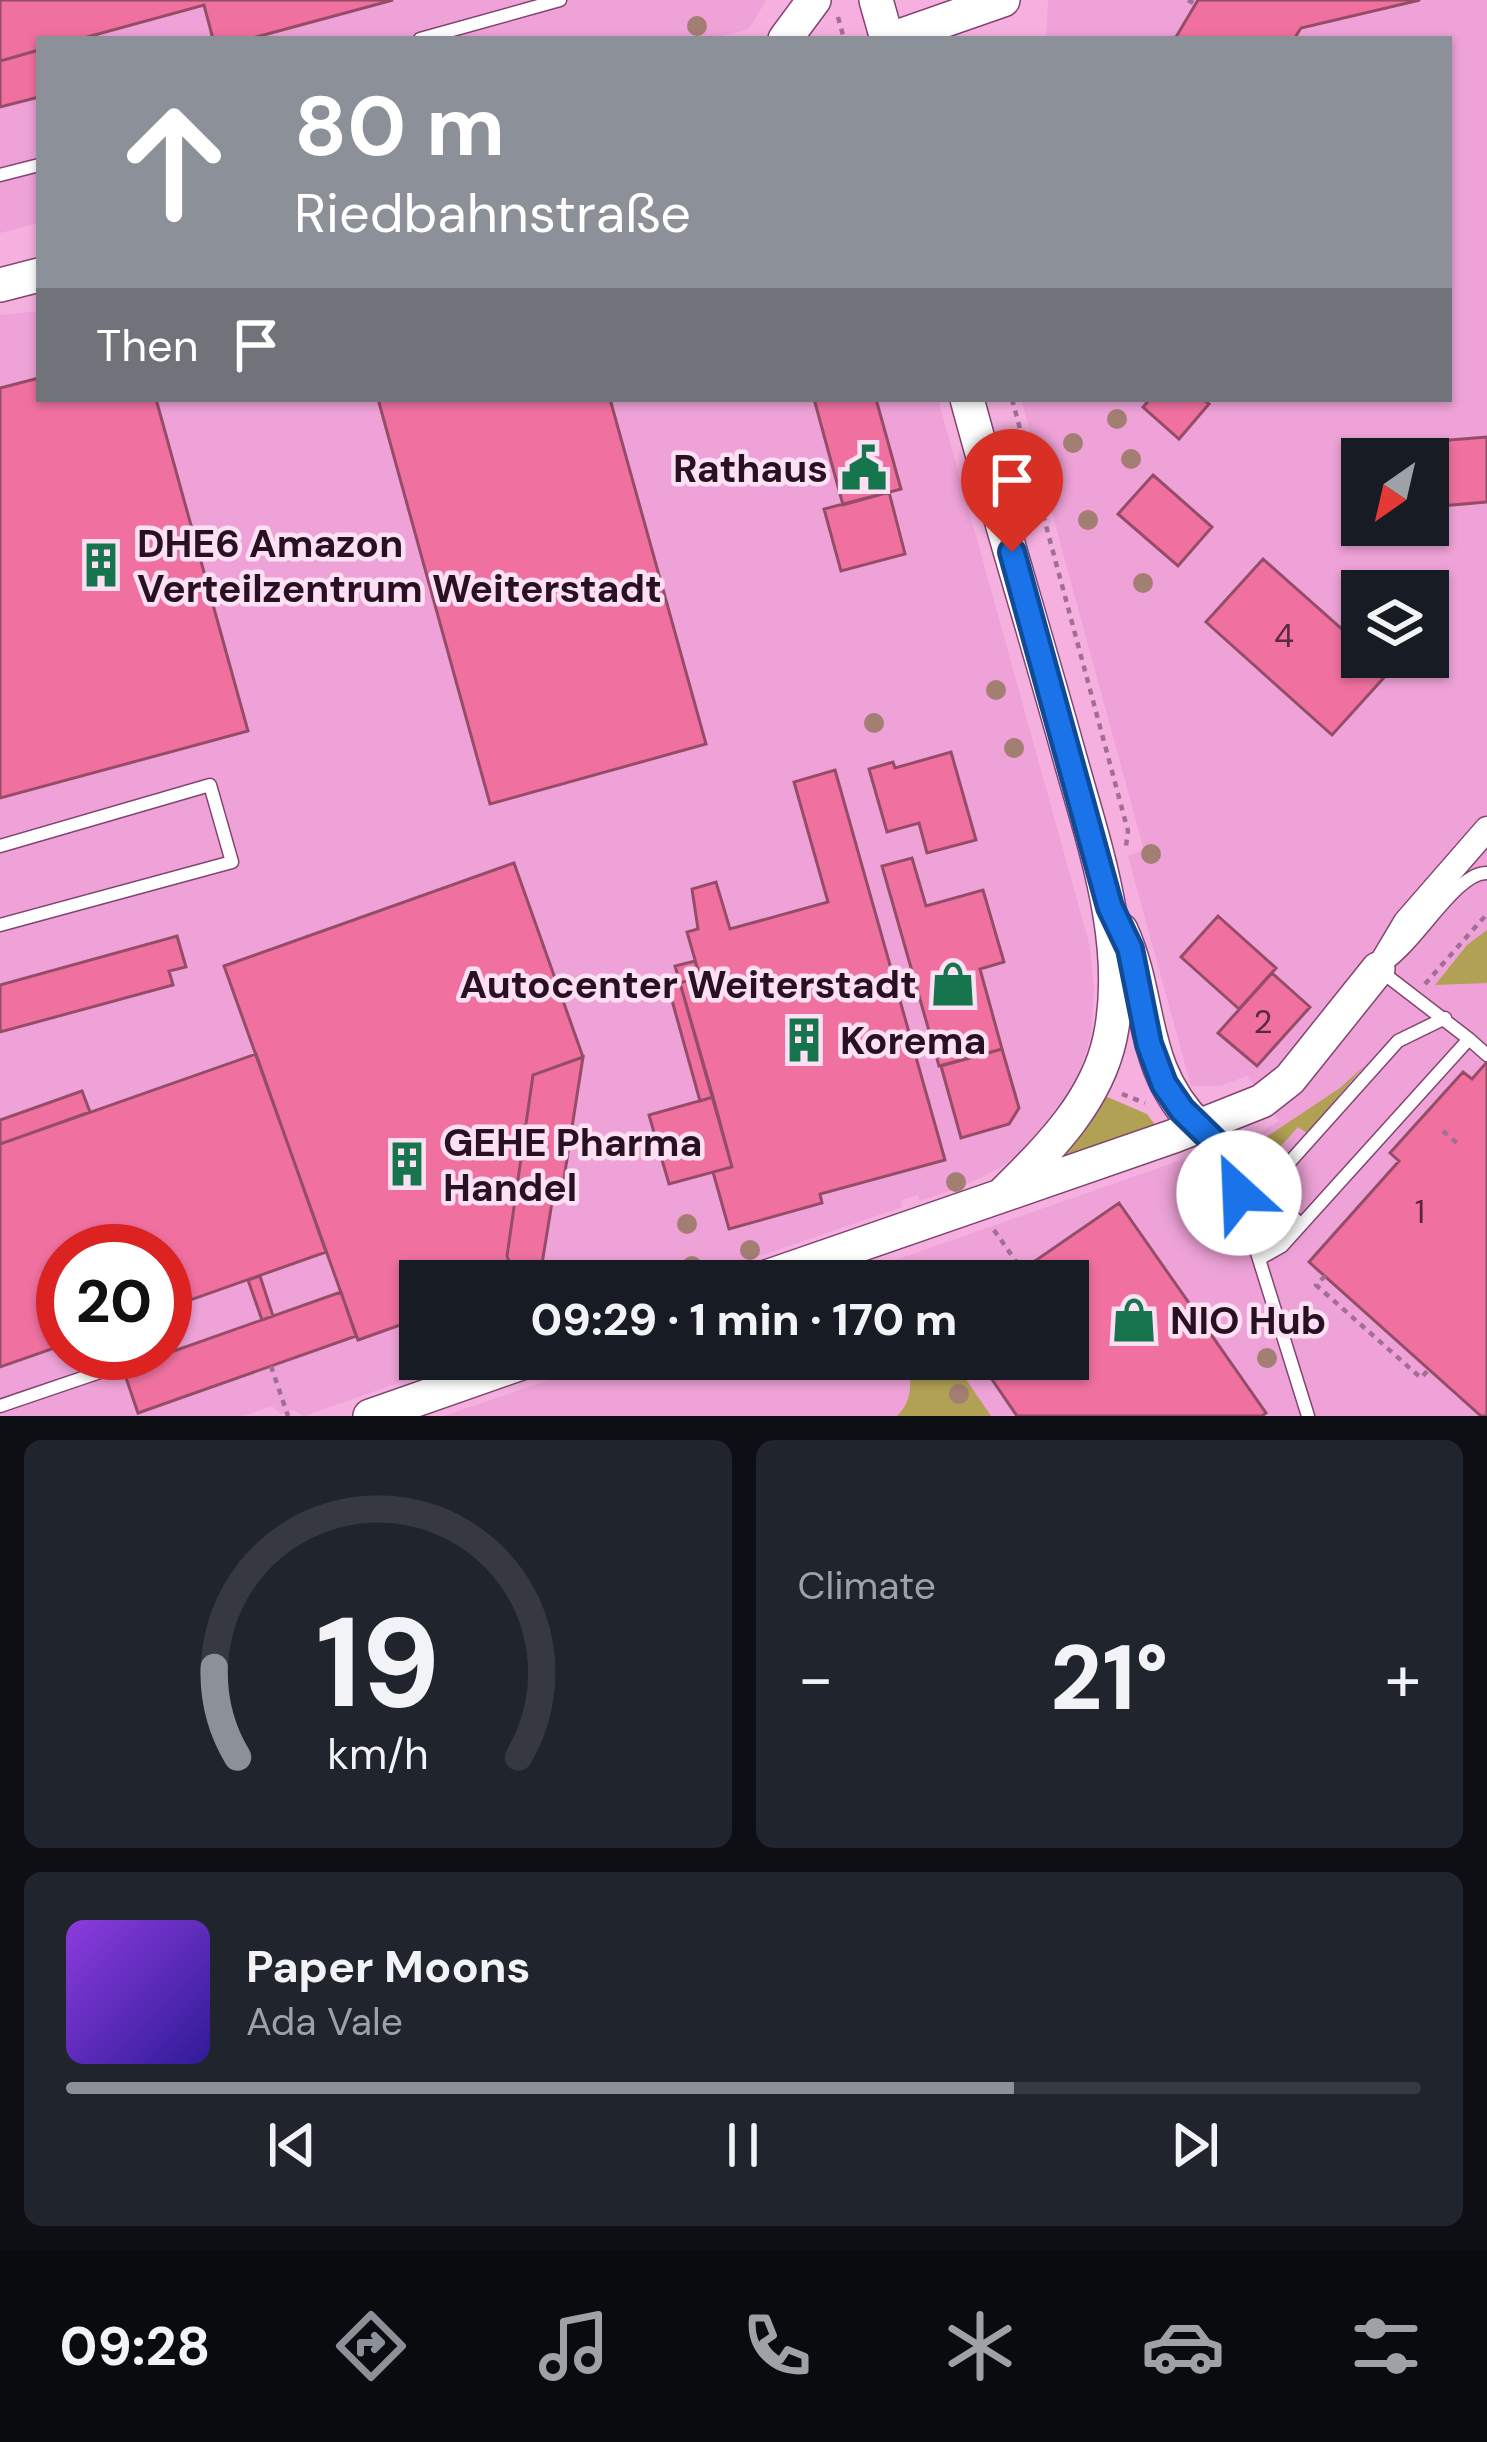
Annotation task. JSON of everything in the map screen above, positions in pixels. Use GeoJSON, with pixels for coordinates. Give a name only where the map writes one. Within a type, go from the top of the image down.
{"type":"FeatureCollection","features":[{"type":"Feature","properties":{"kind":"main road"},"geometry":{"type":"LineString","coordinates":[[788,36],[814,0]]}},
{"type":"Feature","properties":{"kind":"main road"},"geometry":{"type":"LineString","coordinates":[[876,0],[888,36]]}},
{"type":"Feature","properties":{"kind":"main road"},"geometry":{"type":"LineString","coordinates":[[898,36],[1003,0]]}},
{"type":"Feature","properties":{"kind":"main road"},"geometry":{"type":"LineString","coordinates":[[0,285],[36,282]]}},
{"type":"Feature","properties":{"kind":"main road"},"geometry":{"type":"LineString","coordinates":[[968,402],[1110,907],[1130,949],[1155,1063],[1173,1098],[1198,1126]]}},
{"type":"Feature","properties":{"kind":"main road"},"geometry":{"type":"LineString","coordinates":[[989,1199],[1060,1135],[1099,1070],[1112,1017],[1110,907]]}},
{"type":"Feature","properties":{"kind":"main road"},"geometry":{"type":"LineString","coordinates":[[815,1260],[1262,1101],[1282,1087],[1378,969]]}},
{"type":"Feature","properties":{"kind":"main road"},"geometry":{"type":"LineString","coordinates":[[370,1416],[473,1380]]}},
{"type":"Feature","properties":{"kind":"street"},"geometry":{"type":"LineString","coordinates":[[1378,969],[1406,922],[1486,831]]}},
{"type":"Feature","properties":{"kind":"lane"},"geometry":{"type":"LineString","coordinates":[[431,36],[560,0]]}},
{"type":"Feature","properties":{"kind":"lane"},"geometry":{"type":"LineString","coordinates":[[0,176],[36,166]]}},
{"type":"Feature","properties":{"kind":"lane"},"geometry":{"type":"LineString","coordinates":[[0,846],[210,785],[232,862],[0,925]]}},
{"type":"Feature","properties":{"kind":"lane"},"geometry":{"type":"LineString","coordinates":[[1487,873],[1470,876],[1402,956],[1378,969],[1487,1055]]}},
{"type":"Feature","properties":{"kind":"lane"},"geometry":{"type":"LineString","coordinates":[[1301,1225],[1275,1199],[1279,1174],[1398,1041],[1444,1018]]}},
{"type":"Feature","properties":{"kind":"lane"},"geometry":{"type":"LineString","coordinates":[[1259,1259],[1272,1254],[1301,1225],[1468,1040]]}},
{"type":"Feature","properties":{"kind":"lane"},"geometry":{"type":"LineString","coordinates":[[1198,1126],[1228,1160],[1308,1416]]}},
{"type":"Feature","properties":{"kind":"lane"},"geometry":{"type":"LineString","coordinates":[[0,1406],[77,1380]]}},
{"type":"Feature","properties":{"kind":"path"},"geometry":{"type":"LineString","coordinates":[[1013,402],[1128,831],[1123,853]]}},
{"type":"Feature","properties":{"kind":"path"},"geometry":{"type":"LineString","coordinates":[[1443,1131],[1457,1143]]}},
{"type":"Feature","properties":{"kind":"path"},"geometry":{"type":"LineString","coordinates":[[989,1199],[1017,1260]]}},
{"type":"Feature","properties":{"kind":"path"},"geometry":{"type":"LineString","coordinates":[[1324,1276],[1316,1285],[1363,1327],[1421,1378],[1429,1369]]}},
{"type":"Feature","properties":{"kind":"path"},"geometry":{"type":"LineString","coordinates":[[1353,1337],[1363,1327]]}},
{"type":"Feature","properties":{"kind":"path"},"geometry":{"type":"LineString","coordinates":[[271,1366],[288,1416]]}},
{"type":"Feature","properties":{"kind":"shaded area"},"geometry":{"type":"Polygon","coordinates":[[[0,0],[766,0],[749,29],[722,36],[36,36],[36,224],[0,233],[0,0]]]}},
{"type":"Feature","properties":{"kind":"shaded area"},"geometry":{"type":"Polygon","coordinates":[[[1048,0],[1487,0],[1487,1416],[444,1416],[549,1380],[1089,1380],[1089,1260],[895,1260],[1190,1157],[1200,1170],[1279,1121],[1247,1076],[1220,1086],[1191,1086],[1128,856],[1144,850],[1022,402],[1452,402],[1452,36],[1046,36],[1048,0]]]}},
{"type":"Feature","properties":{"kind":"shaded area"},"geometry":{"type":"Polygon","coordinates":[[[36,311],[36,402],[939,402],[1090,947],[1091,1036],[1078,1075],[1058,1112],[1031,1144],[1000,1168],[961,1187],[920,1201],[918,1195],[901,1200],[902,1207],[748,1260],[399,1260],[399,1380],[407,1380],[304,1416],[293,1410],[281,1414],[272,1406],[243,1416],[0,1416],[0,315],[36,311]]]}},
{"type":"Feature","properties":{"kind":"shaded area"},"geometry":{"type":"Polygon","coordinates":[[[1487,930],[1487,983],[1435,985],[1467,945],[1487,930]]]}},
{"type":"Feature","properties":{"kind":"shaded area"},"geometry":{"type":"Polygon","coordinates":[[[1364,1066],[1307,1133],[1298,1127],[1261,1168],[1268,1176],[1268,1201],[1290,1225],[1280,1240],[1272,1239],[1266,1204],[1242,1153],[1340,1088],[1364,1066]]]}},
{"type":"Feature","properties":{"kind":"shaded area"},"geometry":{"type":"Polygon","coordinates":[[[1098,1093],[1147,1114],[1156,1126],[1058,1162],[1098,1093]]]}},
{"type":"Feature","properties":{"kind":"shaded area"},"geometry":{"type":"Polygon","coordinates":[[[909,1380],[966,1380],[991,1416],[897,1416],[909,1380]]]}},
{"type":"Feature","properties":{"kind":"building"},"geometry":{"type":"Polygon","coordinates":[[[0,0],[393,0],[260,36],[212,36],[204,5],[91,36],[36,36],[36,51],[0,61],[0,0]]]}},
{"type":"Feature","properties":{"kind":"building"},"geometry":{"type":"Polygon","coordinates":[[[1198,0],[1420,0],[1301,28],[1296,36],[1177,36],[1198,0]]]}},
{"type":"Feature","properties":{"kind":"building"},"geometry":{"type":"Polygon","coordinates":[[[36,51],[36,98],[0,107],[0,61],[36,51]]]}},
{"type":"Feature","properties":{"kind":"building","name":"DHE6 Amazon Verteilzentrum Weiterstadt"},"geometry":{"type":"Polygon","coordinates":[[[36,379],[36,402],[157,402],[248,731],[0,798],[0,388],[36,379]]]}},
{"type":"Feature","properties":{"kind":"building"},"geometry":{"type":"Polygon","coordinates":[[[379,402],[611,402],[706,744],[490,804],[379,402]]]}},
{"type":"Feature","properties":{"kind":"building","name":"Rathaus"},"geometry":{"type":"Polygon","coordinates":[[[815,402],[877,402],[901,489],[843,505],[815,402]]]}},
{"type":"Feature","properties":{"kind":"building"},"geometry":{"type":"Polygon","coordinates":[[[1147,402],[1209,404],[1179,439],[1143,407],[1147,402]]]}},
{"type":"Feature","properties":{"kind":"building"},"geometry":{"type":"Polygon","coordinates":[[[1487,437],[1487,502],[1449,505],[1449,440],[1487,437]]]}},
{"type":"Feature","properties":{"kind":"building"},"geometry":{"type":"Polygon","coordinates":[[[1153,475],[1212,527],[1178,566],[1118,514],[1153,475]]]}},
{"type":"Feature","properties":{"kind":"building"},"geometry":{"type":"Polygon","coordinates":[[[889,492],[905,554],[841,571],[824,509],[889,492]]]}},
{"type":"Feature","properties":{"kind":"building"},"geometry":{"type":"Polygon","coordinates":[[[1263,559],[1341,628],[1341,678],[1384,678],[1332,735],[1206,622],[1263,559]]]}},
{"type":"Feature","properties":{"kind":"building"},"geometry":{"type":"Polygon","coordinates":[[[951,752],[976,840],[927,853],[919,823],[887,832],[869,769],[893,762],[895,768],[951,752]]]}},
{"type":"Feature","properties":{"kind":"building","name":"Korema"},"geometry":{"type":"Polygon","coordinates":[[[835,770],[945,1160],[820,1194],[822,1203],[729,1229],[713,1172],[732,1167],[680,983],[700,977],[687,932],[698,929],[692,889],[716,882],[730,929],[828,902],[794,782],[835,770]]]}},
{"type":"Feature","properties":{"kind":"building"},"geometry":{"type":"Polygon","coordinates":[[[912,858],[926,906],[983,890],[1004,962],[980,969],[1002,1049],[939,1066],[882,866],[912,858]]]}},
{"type":"Feature","properties":{"kind":"building","name":"GEHE Pharma Handel"},"geometry":{"type":"Polygon","coordinates":[[[514,863],[583,1057],[533,1075],[508,1260],[399,1260],[399,1325],[358,1340],[224,966],[514,863]]]}},
{"type":"Feature","properties":{"kind":"building"},"geometry":{"type":"Polygon","coordinates":[[[1218,916],[1276,968],[1239,1009],[1181,957],[1218,916]]]}},
{"type":"Feature","properties":{"kind":"building"},"geometry":{"type":"Polygon","coordinates":[[[177,936],[186,967],[169,971],[173,985],[0,1032],[0,985],[177,936]]]}},
{"type":"Feature","properties":{"kind":"building"},"geometry":{"type":"Polygon","coordinates":[[[695,961],[700,977],[680,983],[675,966],[695,961]]]}},
{"type":"Feature","properties":{"kind":"building"},"geometry":{"type":"Polygon","coordinates":[[[1272,973],[1310,1007],[1257,1066],[1218,1033],[1272,973]]]}},
{"type":"Feature","properties":{"kind":"building"},"geometry":{"type":"Polygon","coordinates":[[[680,983],[713,1097],[700,1101],[668,986],[680,983]]]}},
{"type":"Feature","properties":{"kind":"building"},"geometry":{"type":"Polygon","coordinates":[[[1002,1049],[1019,1108],[1009,1124],[961,1138],[941,1066],[1002,1049]]]}},
{"type":"Feature","properties":{"kind":"building"},"geometry":{"type":"Polygon","coordinates":[[[256,1054],[326,1252],[192,1299],[192,1224],[36,1224],[36,1354],[0,1367],[0,1144],[256,1054]]]}},
{"type":"Feature","properties":{"kind":"building"},"geometry":{"type":"Polygon","coordinates":[[[583,1057],[562,1191],[554,1190],[543,1260],[508,1260],[507,1256],[533,1075],[583,1057]]]}},
{"type":"Feature","properties":{"kind":"building"},"geometry":{"type":"Polygon","coordinates":[[[1487,1062],[1487,1416],[1481,1416],[1309,1262],[1399,1161],[1390,1153],[1463,1072],[1472,1079],[1487,1062]]]}},
{"type":"Feature","properties":{"kind":"building"},"geometry":{"type":"Polygon","coordinates":[[[82,1091],[90,1112],[0,1144],[0,1120],[82,1091]]]}},
{"type":"Feature","properties":{"kind":"building"},"geometry":{"type":"Polygon","coordinates":[[[713,1097],[732,1167],[669,1184],[649,1115],[713,1097]]]}},
{"type":"Feature","properties":{"kind":"building","name":"NIO Hub"},"geometry":{"type":"Polygon","coordinates":[[[1119,1203],[1266,1413],[1017,1416],[992,1380],[1089,1380],[1089,1260],[1036,1260],[1119,1203]]]}},
{"type":"Feature","properties":{"kind":"building"},"geometry":{"type":"Polygon","coordinates":[[[260,1276],[273,1316],[262,1320],[248,1280],[260,1276]]]}},
{"type":"Feature","properties":{"kind":"building"},"geometry":{"type":"Polygon","coordinates":[[[341,1292],[356,1336],[138,1413],[127,1380],[192,1380],[192,1345],[341,1292]]]}},
{"type":"Feature","properties":{"kind":"place","name":"Rathaus"},"geometry":{"type":"Point","coordinates":[864,468]}},
{"type":"Feature","properties":{"kind":"place","name":"DHE6 Amazon Verteilzentrum Weiterstadt"},"geometry":{"type":"Point","coordinates":[101,565]}},
{"type":"Feature","properties":{"kind":"place","name":"Autocenter Weiterstadt"},"geometry":{"type":"Point","coordinates":[953,984]}},
{"type":"Feature","properties":{"kind":"place","name":"Korema"},"geometry":{"type":"Point","coordinates":[804,1040]}},
{"type":"Feature","properties":{"kind":"place","name":"GEHE Pharma Handel"},"geometry":{"type":"Point","coordinates":[407,1164]}},
{"type":"Feature","properties":{"kind":"place","name":"NIO Hub"},"geometry":{"type":"Point","coordinates":[1134,1320]}},
{"type":"Feature","properties":{"kind":"route"},"geometry":{"type":"LineString","coordinates":[[1012,552],[1110,907],[1130,949],[1155,1063],[1182,1110],[1224,1151],[1239,1193]]}}]}
